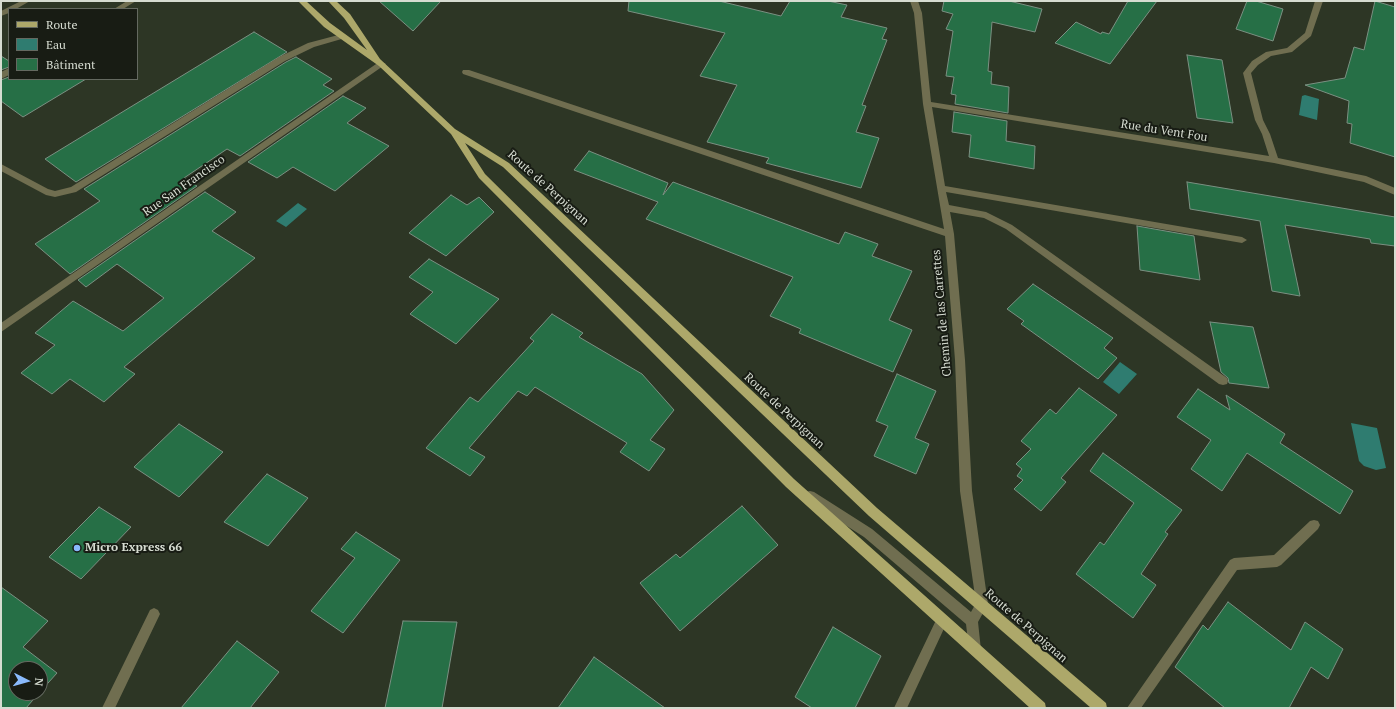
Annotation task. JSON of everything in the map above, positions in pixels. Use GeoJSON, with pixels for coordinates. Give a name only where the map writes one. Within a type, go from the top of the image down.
{"type":"FeatureCollection","features":[{"type":"Feature","properties":{"kind":"main road","name":"Route de Perpignan"},"geometry":{"type":"LineString","coordinates":[[302,1],[327,25],[382,64],[452,131],[506,165],[873,512],[982,604],[1101,708]]}},
{"type":"Feature","properties":{"kind":"main road","name":"Route de Perpignan"},"geometry":{"type":"LineString","coordinates":[[332,1],[347,16],[382,64]]}},
{"type":"Feature","properties":{"kind":"main road","name":"Route de Perpignan"},"geometry":{"type":"LineString","coordinates":[[452,131],[482,176],[790,483],[1040,708]]}},
{"type":"Feature","properties":{"kind":"street"},"geometry":{"type":"LineString","coordinates":[[14,8],[26,1]]}},
{"type":"Feature","properties":{"kind":"street"},"geometry":{"type":"LineString","coordinates":[[120,8],[132,1]]}},
{"type":"Feature","properties":{"kind":"street","name":"Chemin de las Carrettes"},"geometry":{"type":"LineString","coordinates":[[914,1],[918,13],[927,104],[949,234],[960,360],[966,491],[982,604]]}},
{"type":"Feature","properties":{"kind":"street"},"geometry":{"type":"LineString","coordinates":[[1274,160],[1266,134],[1259,120],[1248,73],[1255,63],[1269,54],[1289,50],[1308,34],[1318,1]]}},
{"type":"Feature","properties":{"kind":"street"},"geometry":{"type":"LineString","coordinates":[[1,167],[46,192],[55,194],[73,190],[282,59],[311,45],[342,36]]}},
{"type":"Feature","properties":{"kind":"street","name":"Rue San Francisco"},"geometry":{"type":"LineString","coordinates":[[1,328],[382,64]]}},
{"type":"Feature","properties":{"kind":"street"},"geometry":{"type":"LineString","coordinates":[[466,72],[949,234]]}},
{"type":"Feature","properties":{"kind":"street","name":"Rue du Vent Fou"},"geometry":{"type":"LineString","coordinates":[[927,104],[1274,160],[1366,179],[1395,192]]}},
{"type":"Feature","properties":{"kind":"street"},"geometry":{"type":"LineString","coordinates":[[940,188],[1242,240]]}},
{"type":"Feature","properties":{"kind":"street"},"geometry":{"type":"LineString","coordinates":[[945,208],[986,215],[1009,227],[1224,380]]}},
{"type":"Feature","properties":{"kind":"street"},"geometry":{"type":"LineString","coordinates":[[790,483],[868,533],[972,621]]}},
{"type":"Feature","properties":{"kind":"street"},"geometry":{"type":"LineString","coordinates":[[1133,708],[1234,564],[1277,561],[1314,525]]}},
{"type":"Feature","properties":{"kind":"street"},"geometry":{"type":"LineString","coordinates":[[975,650],[972,621],[982,604]]}},
{"type":"Feature","properties":{"kind":"street"},"geometry":{"type":"LineString","coordinates":[[108,708],[154,614]]}},
{"type":"Feature","properties":{"kind":"street"},"geometry":{"type":"LineString","coordinates":[[900,708],[942,620]]}},
{"type":"Feature","properties":{"kind":"water"},"geometry":{"type":"Polygon","coordinates":[[[1305,95],[1319,99],[1317,120],[1299,115],[1302,96],[1305,95]]]}},
{"type":"Feature","properties":{"kind":"water"},"geometry":{"type":"Polygon","coordinates":[[[298,203],[307,209],[286,227],[276,221],[298,203]]]}},
{"type":"Feature","properties":{"kind":"water"},"geometry":{"type":"Polygon","coordinates":[[[1120,362],[1137,374],[1119,394],[1103,382],[1120,362]]]}},
{"type":"Feature","properties":{"kind":"water"},"geometry":{"type":"Polygon","coordinates":[[[1351,423],[1377,428],[1386,468],[1376,470],[1364,466],[1359,461],[1351,423]]]}},
{"type":"Feature","properties":{"kind":"building"},"geometry":{"type":"Polygon","coordinates":[[[379,1],[441,1],[413,31],[379,1]]]}},
{"type":"Feature","properties":{"kind":"building"},"geometry":{"type":"Polygon","coordinates":[[[629,1],[719,1],[781,16],[790,1],[828,1],[847,5],[841,17],[887,28],[882,39],[887,40],[862,105],[866,106],[856,132],[879,138],[861,188],[766,163],[769,158],[707,142],[737,85],[700,76],[725,33],[628,11],[629,1]]]}},
{"type":"Feature","properties":{"kind":"building"},"geometry":{"type":"Polygon","coordinates":[[[944,1],[1009,1],[1042,9],[1035,32],[992,22],[988,71],[992,72],[991,84],[1009,87],[1008,113],[955,104],[956,95],[951,94],[954,77],[946,76],[953,31],[946,29],[953,14],[942,11],[944,1]]]}},
{"type":"Feature","properties":{"kind":"building"},"geometry":{"type":"Polygon","coordinates":[[[1128,1],[1157,1],[1110,64],[1055,43],[1076,22],[1101,34],[1102,32],[1109,34],[1128,1]]]}},
{"type":"Feature","properties":{"kind":"building"},"geometry":{"type":"Polygon","coordinates":[[[1247,1],[1256,1],[1283,9],[1273,41],[1236,29],[1247,1]]]}},
{"type":"Feature","properties":{"kind":"building"},"geometry":{"type":"Polygon","coordinates":[[[1375,1],[1395,7],[1395,157],[1350,143],[1352,124],[1347,123],[1349,101],[1305,85],[1345,78],[1354,47],[1364,50],[1375,1]]]}},
{"type":"Feature","properties":{"kind":"building"},"geometry":{"type":"Polygon","coordinates":[[[254,32],[287,52],[76,182],[45,159],[254,32]]]}},
{"type":"Feature","properties":{"kind":"building"},"geometry":{"type":"Polygon","coordinates":[[[1187,55],[1222,60],[1233,123],[1197,118],[1187,55]]]}},
{"type":"Feature","properties":{"kind":"building"},"geometry":{"type":"Polygon","coordinates":[[[1,56],[8,60],[8,67],[1,70],[1,56]]]}},
{"type":"Feature","properties":{"kind":"building"},"geometry":{"type":"Polygon","coordinates":[[[296,57],[332,79],[323,85],[334,91],[240,156],[227,149],[184,178],[197,186],[70,274],[35,244],[100,201],[84,189],[296,57]]]}},
{"type":"Feature","properties":{"kind":"building"},"geometry":{"type":"Polygon","coordinates":[[[8,77],[8,80],[84,80],[23,117],[1,101],[1,80],[8,77]]]}},
{"type":"Feature","properties":{"kind":"building"},"geometry":{"type":"Polygon","coordinates":[[[343,96],[366,108],[347,123],[389,146],[335,191],[293,167],[277,178],[248,162],[343,96]]]}},
{"type":"Feature","properties":{"kind":"building"},"geometry":{"type":"Polygon","coordinates":[[[954,112],[1007,121],[1006,141],[1035,146],[1034,169],[969,157],[971,135],[952,132],[954,112]]]}},
{"type":"Feature","properties":{"kind":"building"},"geometry":{"type":"Polygon","coordinates":[[[589,151],[668,183],[663,195],[673,182],[839,244],[845,232],[878,244],[872,256],[912,271],[889,320],[912,330],[893,372],[799,333],[801,329],[770,316],[793,277],[646,219],[658,202],[574,170],[589,151]]]}},
{"type":"Feature","properties":{"kind":"building"},"geometry":{"type":"Polygon","coordinates":[[[1187,182],[1395,217],[1395,246],[1371,243],[1370,239],[1285,225],[1300,296],[1272,291],[1260,221],[1190,209],[1187,182]]]}},
{"type":"Feature","properties":{"kind":"building"},"geometry":{"type":"Polygon","coordinates":[[[205,192],[236,212],[212,231],[255,258],[124,367],[135,374],[104,402],[70,379],[52,394],[21,373],[55,345],[35,333],[73,301],[123,331],[164,298],[117,264],[86,287],[78,280],[205,192]]]}},
{"type":"Feature","properties":{"kind":"building"},"geometry":{"type":"Polygon","coordinates":[[[451,195],[467,205],[479,197],[494,212],[446,256],[409,233],[451,195]]]}},
{"type":"Feature","properties":{"kind":"building"},"geometry":{"type":"Polygon","coordinates":[[[1137,226],[1194,236],[1200,280],[1140,270],[1137,226]]]}},
{"type":"Feature","properties":{"kind":"building"},"geometry":{"type":"Polygon","coordinates":[[[429,259],[499,299],[456,344],[410,314],[433,292],[409,277],[429,259]]]}},
{"type":"Feature","properties":{"kind":"building"},"geometry":{"type":"Polygon","coordinates":[[[1033,284],[1113,338],[1104,348],[1117,358],[1098,379],[1021,324],[1024,321],[1007,309],[1033,284]]]}},
{"type":"Feature","properties":{"kind":"building"},"geometry":{"type":"Polygon","coordinates":[[[552,314],[583,333],[579,337],[642,374],[674,410],[650,440],[665,449],[649,471],[620,452],[627,443],[535,387],[527,396],[518,391],[469,448],[485,457],[470,476],[426,448],[470,397],[478,402],[534,341],[530,338],[552,314]]]}},
{"type":"Feature","properties":{"kind":"building"},"geometry":{"type":"Polygon","coordinates":[[[1210,322],[1253,327],[1269,388],[1229,383],[1228,378],[1221,372],[1210,322]]]}},
{"type":"Feature","properties":{"kind":"building"},"geometry":{"type":"Polygon","coordinates":[[[897,374],[936,391],[915,438],[929,444],[916,474],[874,456],[888,426],[876,421],[897,374]]]}},
{"type":"Feature","properties":{"kind":"building"},"geometry":{"type":"Polygon","coordinates":[[[1079,388],[1117,415],[1061,478],[1066,482],[1041,511],[1014,489],[1023,480],[1017,476],[1022,469],[1016,464],[1031,449],[1021,441],[1050,409],[1056,414],[1079,388]]]}},
{"type":"Feature","properties":{"kind":"building"},"geometry":{"type":"Polygon","coordinates":[[[1198,389],[1230,410],[1226,395],[1285,434],[1280,443],[1353,491],[1340,514],[1247,453],[1222,491],[1191,469],[1211,440],[1177,417],[1198,389]]]}},
{"type":"Feature","properties":{"kind":"building"},"geometry":{"type":"Polygon","coordinates":[[[179,424],[223,452],[179,497],[134,467],[179,424]]]}},
{"type":"Feature","properties":{"kind":"building"},"geometry":{"type":"Polygon","coordinates":[[[1103,453],[1182,510],[1165,532],[1168,534],[1141,574],[1156,585],[1133,618],[1076,574],[1100,542],[1104,545],[1134,503],[1090,471],[1103,453]]]}},
{"type":"Feature","properties":{"kind":"building"},"geometry":{"type":"Polygon","coordinates":[[[267,474],[308,498],[268,546],[224,522],[267,474]]]}},
{"type":"Feature","properties":{"kind":"building"},"geometry":{"type":"Polygon","coordinates":[[[742,506],[778,545],[680,631],[640,583],[676,554],[680,558],[742,506]]]}},
{"type":"Feature","properties":{"kind":"building"},"geometry":{"type":"Polygon","coordinates":[[[99,507],[131,527],[81,579],[49,557],[99,507]]]}},
{"type":"Feature","properties":{"kind":"building"},"geometry":{"type":"Polygon","coordinates":[[[356,532],[400,560],[343,633],[311,611],[355,558],[341,549],[356,532]]]}},
{"type":"Feature","properties":{"kind":"building"},"geometry":{"type":"Polygon","coordinates":[[[1,587],[48,621],[23,647],[41,661],[8,661],[8,701],[32,701],[26,708],[1,708],[1,587]]]}},
{"type":"Feature","properties":{"kind":"building"},"geometry":{"type":"Polygon","coordinates":[[[1228,602],[1291,650],[1305,622],[1343,649],[1328,679],[1311,667],[1289,708],[1225,708],[1175,667],[1203,625],[1208,630],[1228,602]]]}},
{"type":"Feature","properties":{"kind":"building"},"geometry":{"type":"Polygon","coordinates":[[[403,621],[457,622],[442,708],[385,708],[403,621]]]}},
{"type":"Feature","properties":{"kind":"building"},"geometry":{"type":"Polygon","coordinates":[[[833,627],[881,656],[855,708],[812,708],[795,697],[833,627]]]}},
{"type":"Feature","properties":{"kind":"building"},"geometry":{"type":"Polygon","coordinates":[[[237,641],[279,672],[250,708],[181,708],[237,641]]]}},
{"type":"Feature","properties":{"kind":"building"},"geometry":{"type":"Polygon","coordinates":[[[594,657],[665,708],[558,708],[594,657]]]}},
{"type":"Feature","properties":{"kind":"building"},"geometry":{"type":"Polygon","coordinates":[[[48,666],[57,673],[48,683],[48,666]]]}},
{"type":"Feature","properties":{"kind":"place","name":"Micro Express 66"},"geometry":{"type":"Point","coordinates":[77,548]}}]}
